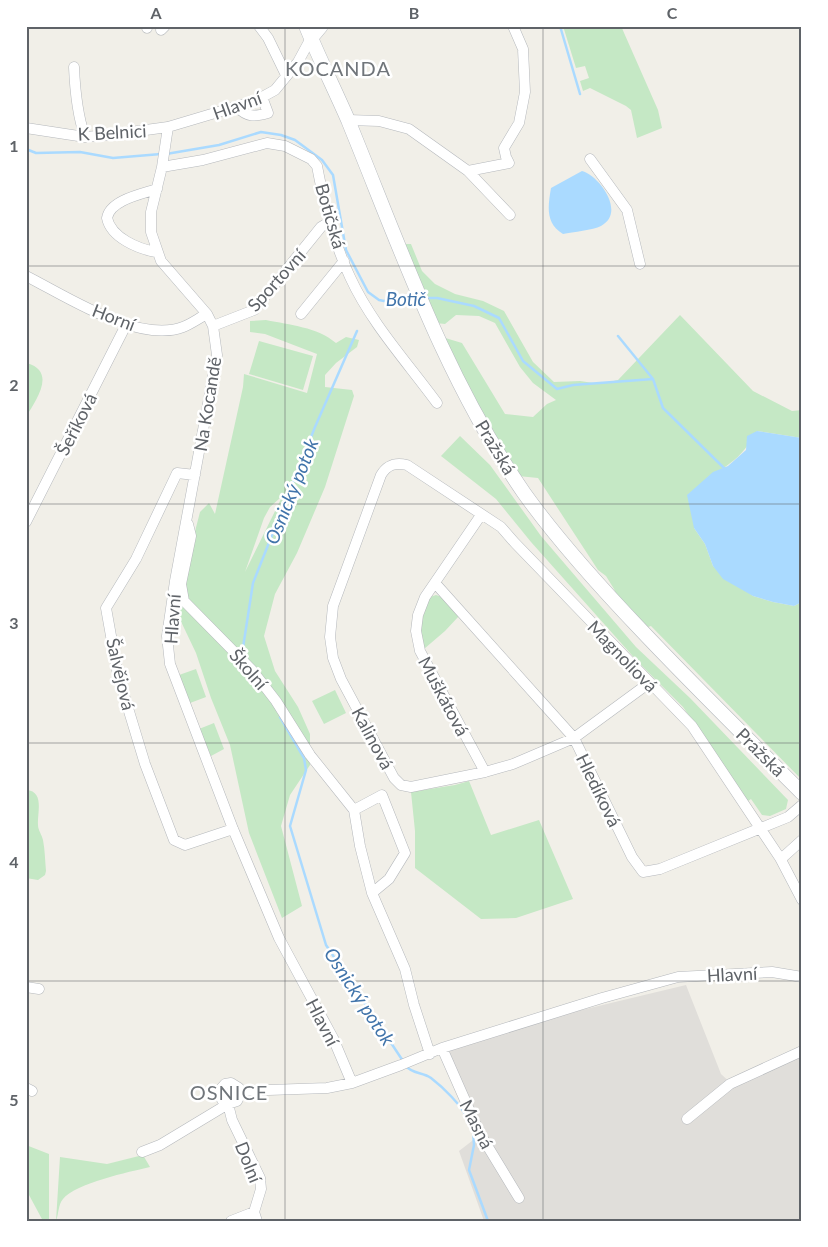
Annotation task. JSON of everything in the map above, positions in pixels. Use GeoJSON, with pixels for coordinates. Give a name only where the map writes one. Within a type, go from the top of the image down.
{"type":"FeatureCollection","features":[{"type":"Feature","properties":{"kind":"main road"},"geometry":{"type":"LineString","coordinates":[[308,32],[322,26]]}},
{"type":"Feature","properties":{"kind":"main road","name":"Pražská"},"geometry":{"type":"LineString","coordinates":[[308,32],[348,120],[420,298],[464,392],[524,493],[576,558],[676,668],[802,793]]}},
{"type":"Feature","properties":{"kind":"street"},"geometry":{"type":"LineString","coordinates":[[259,26],[268,38],[286,76]]}},
{"type":"Feature","properties":{"kind":"street"},"geometry":{"type":"LineString","coordinates":[[468,171],[509,163],[504,148],[519,123],[525,92],[524,49],[513,26]]}},
{"type":"Feature","properties":{"kind":"street","name":"Hlavní"},"geometry":{"type":"LineString","coordinates":[[168,127],[237,107],[275,90],[298,62],[308,32]]}},
{"type":"Feature","properties":{"kind":"street"},"geometry":{"type":"LineString","coordinates":[[74,67],[75,94],[79,119],[85,137]]}},
{"type":"Feature","properties":{"kind":"street"},"geometry":{"type":"LineString","coordinates":[[237,107],[245,114],[255,116],[268,113],[262,97]]}},
{"type":"Feature","properties":{"kind":"street"},"geometry":{"type":"LineString","coordinates":[[348,120],[379,121],[409,129],[468,171],[510,215]]}},
{"type":"Feature","properties":{"kind":"street"},"geometry":{"type":"LineString","coordinates":[[163,163],[168,127]]}},
{"type":"Feature","properties":{"kind":"street","name":"K Belnici"},"geometry":{"type":"LineString","coordinates":[[26,128],[85,137],[168,127]]}},
{"type":"Feature","properties":{"kind":"street","name":"Botičská"},"geometry":{"type":"LineString","coordinates":[[163,163],[203,160],[257,144],[278,144],[315,163],[330,221],[353,283],[371,314],[438,403]]}},
{"type":"Feature","properties":{"kind":"street"},"geometry":{"type":"LineString","coordinates":[[590,159],[627,210],[640,264]]}},
{"type":"Feature","properties":{"kind":"street","name":"Na Kocandě"},"geometry":{"type":"LineString","coordinates":[[163,163],[150,223],[156,252],[161,261],[206,314],[213,326],[217,355],[187,520]]}},
{"type":"Feature","properties":{"kind":"street"},"geometry":{"type":"LineString","coordinates":[[156,252],[143,249],[122,237],[112,228],[107,218],[110,210],[115,206],[131,197],[157,189]]}},
{"type":"Feature","properties":{"kind":"street","name":"Sportovní"},"geometry":{"type":"LineString","coordinates":[[213,326],[254,310],[322,227],[330,221]]}},
{"type":"Feature","properties":{"kind":"street"},"geometry":{"type":"LineString","coordinates":[[301,314],[344,260]]}},
{"type":"Feature","properties":{"kind":"street","name":"Horní"},"geometry":{"type":"LineString","coordinates":[[26,276],[108,318],[126,325],[150,329],[172,329],[183,327],[206,314]]}},
{"type":"Feature","properties":{"kind":"street","name":"Šeříková"},"geometry":{"type":"LineString","coordinates":[[26,522],[126,325]]}},
{"type":"Feature","properties":{"kind":"street","name":"Magnoliová"},"geometry":{"type":"LineString","coordinates":[[394,464],[407,465],[501,527],[692,726],[781,859],[802,900]]}},
{"type":"Feature","properties":{"kind":"street","name":"Kalinová"},"geometry":{"type":"LineString","coordinates":[[394,464],[381,474],[333,606],[330,638],[333,658],[341,678],[394,778],[401,785],[411,787],[485,772],[513,764],[574,738],[649,683]]}},
{"type":"Feature","properties":{"kind":"street","name":"Šalvějová"},"geometry":{"type":"LineString","coordinates":[[195,475],[177,473],[136,559],[106,608],[118,675],[145,764],[174,840],[185,845],[233,829]]}},
{"type":"Feature","properties":{"kind":"street","name":"Muškátová"},"geometry":{"type":"LineString","coordinates":[[482,515],[425,597],[418,614],[416,631],[420,651],[485,772]]}},
{"type":"Feature","properties":{"kind":"street","name":"Hlavní"},"geometry":{"type":"LineString","coordinates":[[187,520],[167,636],[170,664],[233,829],[279,938],[333,1038],[352,1083],[442,1048],[602,998],[678,977],[772,972],[802,977]]}},
{"type":"Feature","properties":{"kind":"street","name":"Školní"},"geometry":{"type":"LineString","coordinates":[[187,520],[191,536],[181,584],[184,601],[252,670],[276,701],[310,755],[354,810],[360,846],[372,893],[406,969],[414,1005],[430,1054]]}},
{"type":"Feature","properties":{"kind":"street","name":"Hledíková"},"geometry":{"type":"LineString","coordinates":[[434,583],[574,738],[632,857],[643,872],[660,870],[761,829],[788,817],[802,806]]}},
{"type":"Feature","properties":{"kind":"street"},"geometry":{"type":"LineString","coordinates":[[354,810],[382,795],[405,853],[389,879],[372,893]]}},
{"type":"Feature","properties":{"kind":"street"},"geometry":{"type":"LineString","coordinates":[[781,859],[802,840]]}},
{"type":"Feature","properties":{"kind":"street"},"geometry":{"type":"LineString","coordinates":[[26,987],[39,989]]}},
{"type":"Feature","properties":{"kind":"street","name":"Masná"},"geometry":{"type":"LineString","coordinates":[[442,1048],[479,1132],[519,1198]]}},
{"type":"Feature","properties":{"kind":"street"},"geometry":{"type":"LineString","coordinates":[[687,1119],[730,1084],[802,1051]]}},
{"type":"Feature","properties":{"kind":"street"},"geometry":{"type":"LineString","coordinates":[[142,1152],[160,1145],[228,1104],[237,1101],[240,1092],[237,1086],[232,1083],[222,1086],[220,1090],[220,1097],[228,1104]]}},
{"type":"Feature","properties":{"kind":"street"},"geometry":{"type":"LineString","coordinates":[[240,1092],[326,1088],[352,1083]]}},
{"type":"Feature","properties":{"kind":"street","name":"Dolní"},"geometry":{"type":"LineString","coordinates":[[228,1104],[232,1120],[260,1178],[261,1189],[255,1216]]}},
{"type":"Feature","properties":{"kind":"street"},"geometry":{"type":"LineString","coordinates":[[231,1221],[255,1216]]}},
{"type":"Feature","properties":{"kind":"shaded area"},"geometry":{"type":"Polygon","coordinates":[[[686,985],[721,1074],[734,1086],[802,1054],[802,1221],[484,1221],[459,1151],[481,1134],[447,1057],[449,1049],[565,1014],[686,985]]]}},
{"type":"Feature","properties":{"kind":"green space"},"geometry":{"type":"Polygon","coordinates":[[[563,26],[621,26],[658,110],[662,128],[637,138],[631,110],[590,88],[583,91],[580,81],[589,78],[585,66],[576,68],[563,26]]]}},
{"type":"Feature","properties":{"kind":"green space"},"geometry":{"type":"Polygon","coordinates":[[[404,244],[411,244],[422,271],[435,284],[455,294],[483,301],[504,311],[533,362],[554,382],[580,381],[600,384],[618,380],[680,315],[753,391],[792,411],[802,410],[802,438],[757,431],[738,457],[703,482],[694,528],[705,544],[713,566],[753,596],[794,606],[802,602],[802,780],[651,626],[645,625],[619,601],[606,576],[598,570],[538,478],[518,476],[483,419],[442,337],[462,343],[505,414],[533,417],[547,404],[556,400],[533,383],[520,367],[495,323],[479,316],[456,315],[445,324],[436,323],[404,244]]]}},
{"type":"Feature","properties":{"kind":"green space"},"geometry":{"type":"Polygon","coordinates":[[[266,320],[303,327],[320,333],[336,343],[346,337],[359,340],[357,347],[336,363],[325,375],[325,387],[352,390],[354,396],[325,487],[297,553],[275,594],[264,636],[275,671],[298,707],[310,734],[310,765],[290,795],[281,826],[302,906],[282,918],[249,833],[230,745],[211,698],[196,653],[175,609],[200,512],[209,503],[215,514],[243,387],[244,374],[307,393],[317,354],[265,334],[250,332],[250,321],[266,320]],[[281,499],[270,507],[264,518],[245,572],[281,499]]]}},
{"type":"Feature","properties":{"kind":"green space"},"geometry":{"type":"Polygon","coordinates":[[[259,341],[313,356],[303,390],[249,374],[259,341]]]}},
{"type":"Feature","properties":{"kind":"green space"},"geometry":{"type":"Polygon","coordinates":[[[27,363],[36,367],[41,373],[43,380],[39,395],[26,417],[27,363]]]}},
{"type":"Feature","properties":{"kind":"green space"},"geometry":{"type":"Polygon","coordinates":[[[460,436],[490,465],[541,536],[636,647],[690,698],[788,800],[786,809],[770,816],[762,815],[751,799],[748,801],[683,707],[638,662],[531,542],[496,499],[441,456],[460,436]]]}},
{"type":"Feature","properties":{"kind":"green space"},"geometry":{"type":"Polygon","coordinates":[[[436,595],[442,597],[459,616],[424,649],[421,634],[423,616],[430,597],[436,595]]]}},
{"type":"Feature","properties":{"kind":"green space"},"geometry":{"type":"Polygon","coordinates":[[[196,669],[206,697],[190,703],[179,675],[196,669]]]}},
{"type":"Feature","properties":{"kind":"green space"},"geometry":{"type":"Polygon","coordinates":[[[335,690],[346,713],[324,724],[312,701],[335,690]]]}},
{"type":"Feature","properties":{"kind":"green space"},"geometry":{"type":"Polygon","coordinates":[[[214,723],[224,749],[211,756],[199,729],[214,723]]]}},
{"type":"Feature","properties":{"kind":"green space"},"geometry":{"type":"Polygon","coordinates":[[[469,781],[491,835],[539,820],[573,899],[516,918],[481,919],[415,868],[415,831],[411,792],[469,781]]]}},
{"type":"Feature","properties":{"kind":"green space"},"geometry":{"type":"Polygon","coordinates":[[[26,790],[36,794],[39,803],[38,827],[43,840],[46,871],[45,875],[38,880],[26,878],[26,790]]]}},
{"type":"Feature","properties":{"kind":"green space"},"geometry":{"type":"Polygon","coordinates":[[[26,1145],[49,1154],[49,1221],[43,1221],[29,1195],[26,1194],[26,1145]]]}},
{"type":"Feature","properties":{"kind":"green space"},"geometry":{"type":"Polygon","coordinates":[[[143,1155],[150,1167],[91,1183],[70,1193],[61,1201],[56,1221],[60,1157],[107,1164],[143,1155]]]}},
{"type":"Feature","properties":{"kind":"water"},"geometry":{"type":"Polygon","coordinates":[[[582,171],[589,174],[603,187],[611,204],[611,213],[608,220],[601,226],[563,234],[553,225],[549,214],[551,188],[582,171]]]}},
{"type":"Feature","properties":{"kind":"water"},"geometry":{"type":"Polygon","coordinates":[[[757,431],[802,438],[802,602],[794,606],[753,596],[723,579],[713,566],[705,544],[694,528],[687,495],[713,472],[728,466],[746,450],[747,436],[757,431]]]}},
{"type":"Feature","properties":{"kind":"waterway"},"geometry":{"type":"LineString","coordinates":[[560,26],[580,94]]}},
{"type":"Feature","properties":{"kind":"waterway","name":"Botič"},"geometry":{"type":"LineString","coordinates":[[166,154],[219,145],[261,132],[281,135],[295,140],[322,160],[333,175],[346,250],[368,292],[379,300],[384,301],[416,299]]}},
{"type":"Feature","properties":{"kind":"waterway","name":"Botič"},"geometry":{"type":"LineString","coordinates":[[26,149],[36,153],[80,152],[113,158],[161,154]]}},
{"type":"Feature","properties":{"kind":"waterway","name":"Botič"},"geometry":{"type":"LineString","coordinates":[[427,298],[437,298],[474,306],[499,318],[523,361],[557,389],[573,385],[653,379],[663,408],[725,469]]}},
{"type":"Feature","properties":{"kind":"waterway","name":"Osnický potok"},"geometry":{"type":"LineString","coordinates":[[242,654],[253,583],[315,427],[357,331]]}},
{"type":"Feature","properties":{"kind":"waterway"},"geometry":{"type":"LineString","coordinates":[[618,336],[653,379]]}},
{"type":"Feature","properties":{"kind":"waterway","name":"Osnický potok"},"geometry":{"type":"LineString","coordinates":[[246,671],[257,684]]}},
{"type":"Feature","properties":{"kind":"waterway","name":"Osnický potok"},"geometry":{"type":"LineString","coordinates":[[280,717],[304,758],[306,770],[290,826],[326,945],[403,1061]]}},
{"type":"Feature","properties":{"kind":"waterway","name":"Osnický potok"},"geometry":{"type":"LineString","coordinates":[[406,1066],[408,1069],[428,1076],[436,1082],[457,1103],[468,1119]]}},
{"type":"Feature","properties":{"kind":"waterway","name":"Osnický potok"},"geometry":{"type":"LineString","coordinates":[[473,1129],[474,1145],[469,1170],[488,1221]]}},
{"type":"Feature","properties":{"kind":"district","name":"KOCANDA"},"geometry":{"type":"Point","coordinates":[338,68]}},
{"type":"Feature","properties":{"kind":"district","name":"OSNICE"},"geometry":{"type":"Point","coordinates":[229,1092]}}]}
